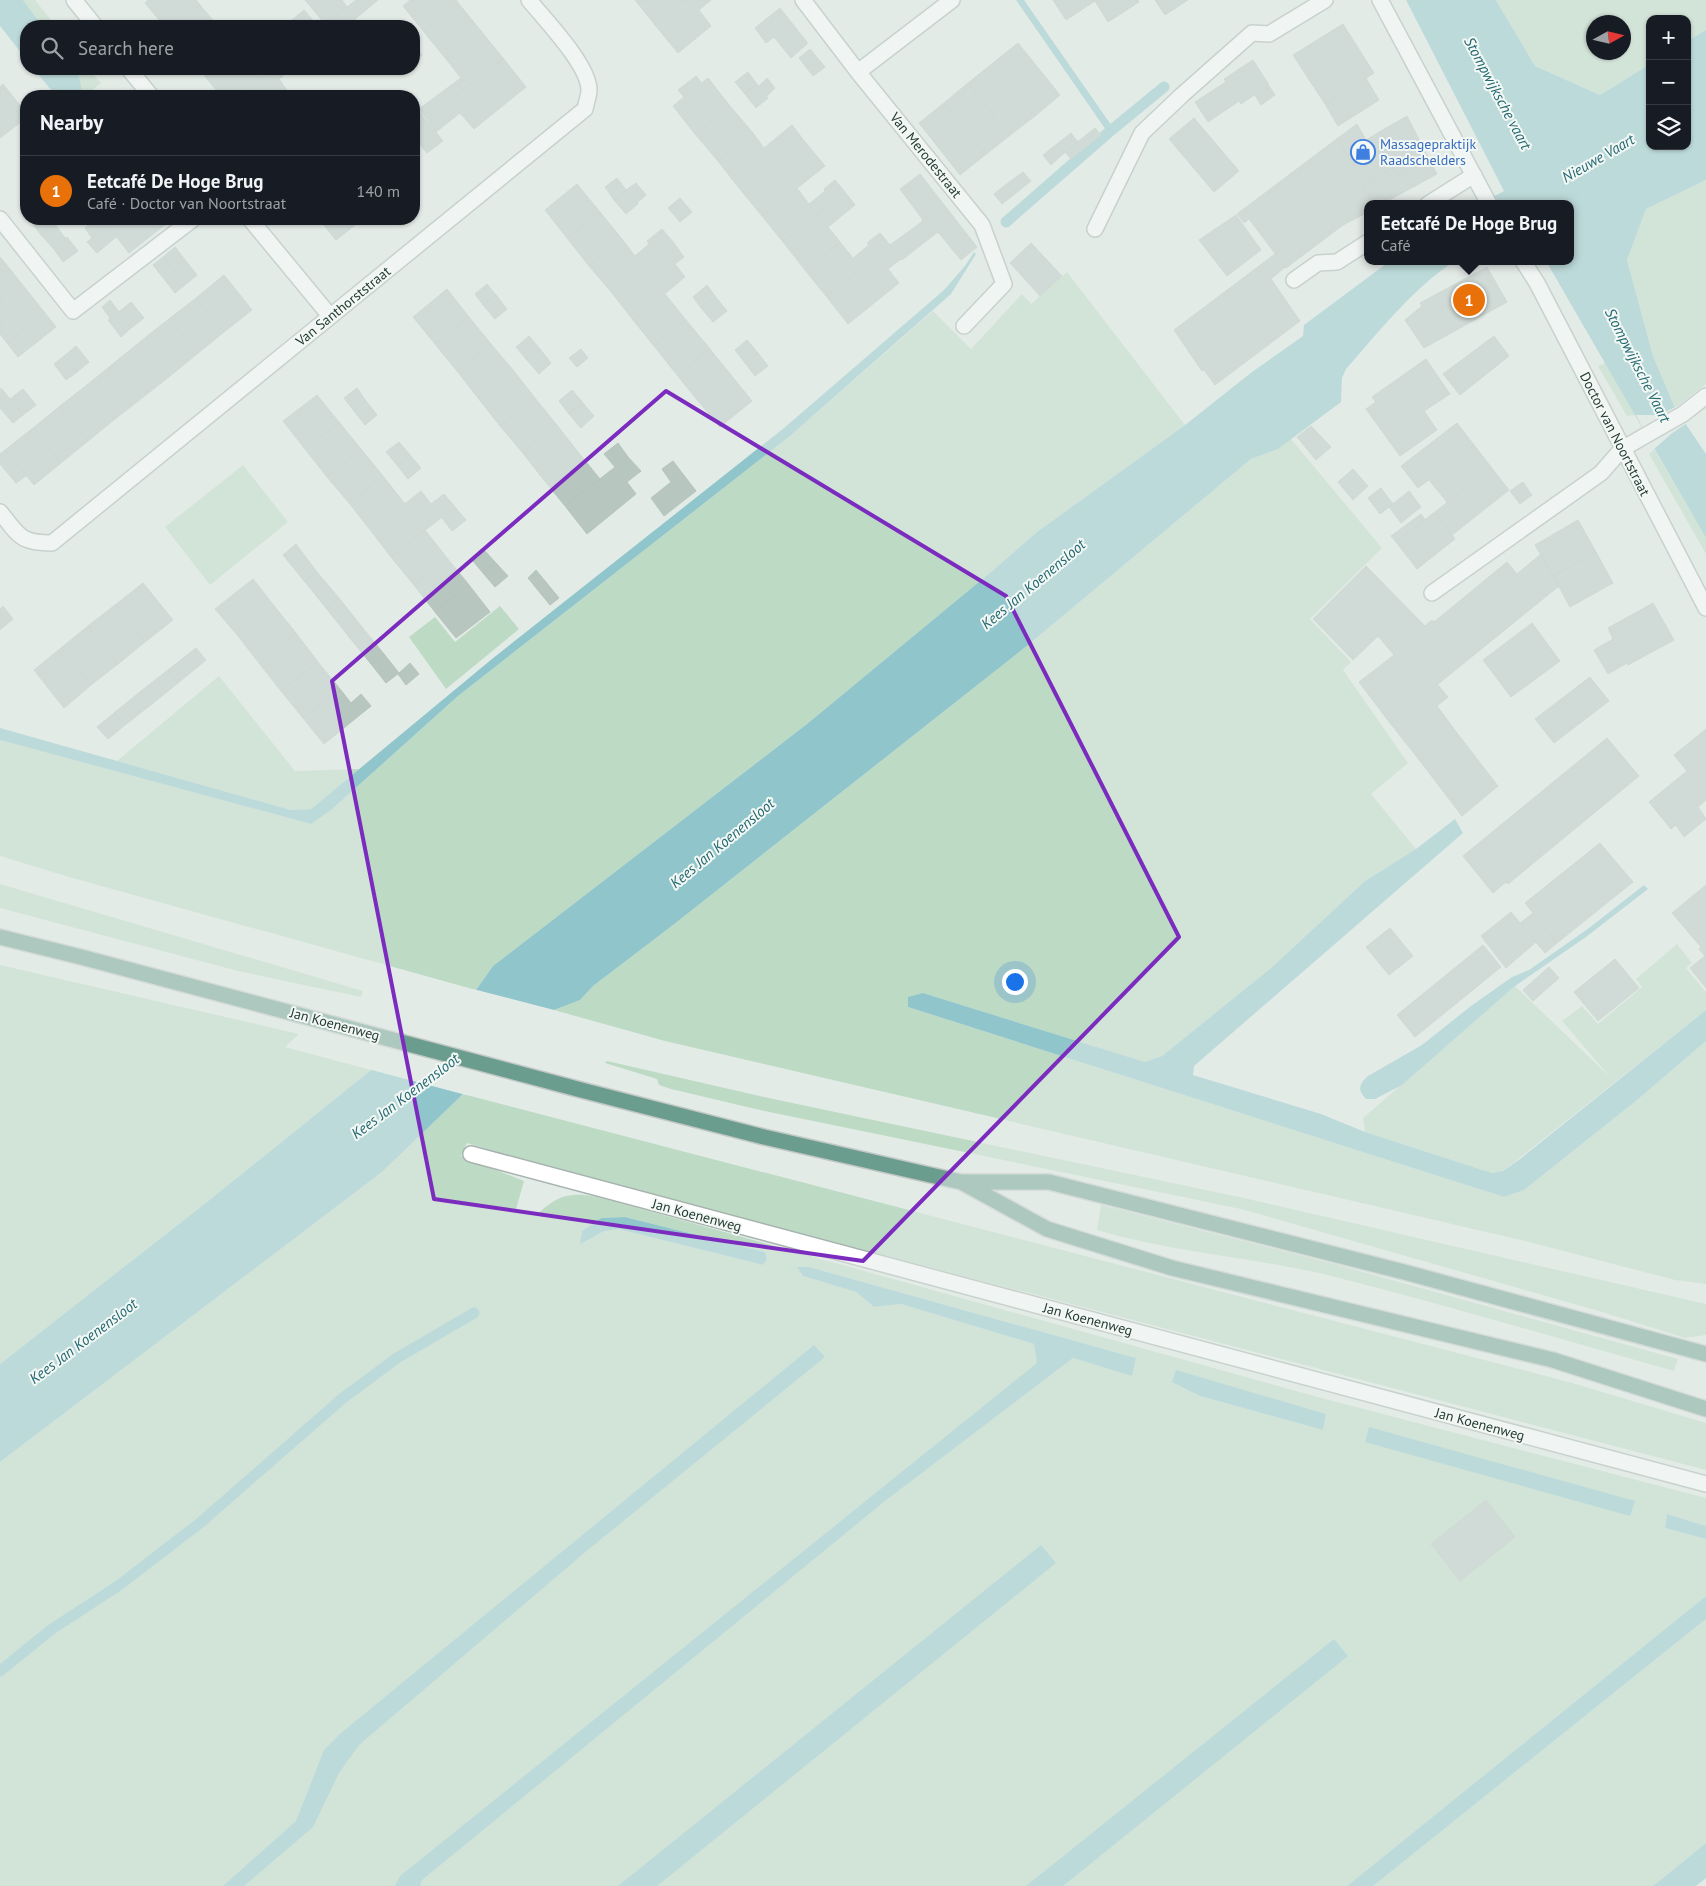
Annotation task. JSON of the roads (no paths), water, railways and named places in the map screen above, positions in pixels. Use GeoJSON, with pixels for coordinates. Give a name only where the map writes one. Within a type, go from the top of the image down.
{"type":"FeatureCollection","features":[{"type":"Feature","properties":{"kind":"main road","name":"Jan Koenenweg"},"geometry":{"type":"LineString","coordinates":[[0,937],[316,1018],[764,1137],[962,1182],[1049,1182],[1404,1272],[1706,1354]]}},
{"type":"Feature","properties":{"kind":"main road","name":"Jan Koenenweg"},"geometry":{"type":"LineString","coordinates":[[962,1182],[1047,1229],[1172,1268],[1552,1360],[1706,1409]]}},
{"type":"Feature","properties":{"kind":"street"},"geometry":{"type":"LineString","coordinates":[[74,0],[90,20]]}},
{"type":"Feature","properties":{"kind":"street","name":"Van Santhorststraat"},"geometry":{"type":"LineString","coordinates":[[0,512],[21,538],[35,543],[52,543],[584,109],[589,90],[584,72],[529,0]]}},
{"type":"Feature","properties":{"kind":"street","name":"Van Merodestraat"},"geometry":{"type":"LineString","coordinates":[[803,0],[858,72],[982,226],[1004,284],[964,326]]}},
{"type":"Feature","properties":{"kind":"street"},"geometry":{"type":"LineString","coordinates":[[858,72],[952,0]]}},
{"type":"Feature","properties":{"kind":"street"},"geometry":{"type":"LineString","coordinates":[[1095,229],[1142,133],[1182,94],[1252,33],[1269,34],[1325,0]]}},
{"type":"Feature","properties":{"kind":"street"},"geometry":{"type":"LineString","coordinates":[[1380,0],[1487,200]]}},
{"type":"Feature","properties":{"kind":"street"},"geometry":{"type":"LineString","coordinates":[[134,75],[146,90]]}},
{"type":"Feature","properties":{"kind":"street"},"geometry":{"type":"LineString","coordinates":[[1434,200],[1474,175]]}},
{"type":"Feature","properties":{"kind":"street"},"geometry":{"type":"LineString","coordinates":[[0,219],[74,311],[185,225]]}},
{"type":"Feature","properties":{"kind":"street"},"geometry":{"type":"LineString","coordinates":[[255,225],[330,316]]}},
{"type":"Feature","properties":{"kind":"street"},"geometry":{"type":"LineString","coordinates":[[1294,280],[1318,263],[1337,262],[1364,245]]}},
{"type":"Feature","properties":{"kind":"street","name":"Doctor van Noortstraat"},"geometry":{"type":"LineString","coordinates":[[1526,265],[1537,283],[1706,608]]}},
{"type":"Feature","properties":{"kind":"street"},"geometry":{"type":"LineString","coordinates":[[1432,593],[1601,473],[1622,449],[1683,414],[1706,396]]}},
{"type":"Feature","properties":{"kind":"street","name":"Jan Koenenweg"},"geometry":{"type":"LineString","coordinates":[[471,1154],[1706,1484]]}},
{"type":"Feature","properties":{"kind":"water"},"geometry":{"type":"Polygon","coordinates":[[[0,0],[23,0],[38,20],[20,20],[20,51],[0,26],[0,0]]]}},
{"type":"Feature","properties":{"kind":"water"},"geometry":{"type":"Polygon","coordinates":[[[1016,0],[1024,0],[1114,129],[1108,133],[1016,0]]]}},
{"type":"Feature","properties":{"kind":"water"},"geometry":{"type":"Polygon","coordinates":[[[1406,0],[1496,0],[1535,66],[1600,95],[1646,66],[1646,150],[1691,150],[1691,39],[1706,30],[1706,180],[1646,209],[1627,260],[1653,356],[1675,408],[1706,454],[1706,538],[1548,265],[1574,265],[1574,200],[1487,200],[1504,191],[1406,0]]]}},
{"type":"Feature","properties":{"kind":"water"},"geometry":{"type":"Polygon","coordinates":[[[39,75],[79,76],[82,90],[51,90],[39,75]]]}},
{"type":"Feature","properties":{"kind":"water"},"geometry":{"type":"Polygon","coordinates":[[[974,252],[976,254],[951,294],[790,436],[458,696],[330,811],[311,824],[0,740],[0,728],[291,810],[311,809],[492,659],[784,428],[944,290],[965,266],[974,252]]]}},
{"type":"Feature","properties":{"kind":"water","name":"Kees Jan Koenensloot"},"geometry":{"type":"Polygon","coordinates":[[[1385,265],[1450,265],[1411,297],[1346,369],[1342,378],[1341,402],[1278,449],[1251,459],[1028,645],[593,986],[580,1000],[554,1010],[382,1172],[0,1462],[0,1364],[212,1198],[371,1070],[476,990],[493,966],[807,724],[1037,532],[1185,425],[1252,372],[1303,336],[1304,325],[1385,265]]]}},
{"type":"Feature","properties":{"kind":"water"},"geometry":{"type":"Polygon","coordinates":[[[1455,819],[1463,833],[1194,1066],[1193,1075],[1321,1114],[1365,1132],[1492,1173],[1503,1171],[1520,1159],[1706,1010],[1706,1041],[1636,1101],[1524,1190],[1504,1197],[908,1007],[908,997],[923,993],[1145,1062],[1162,1056],[1271,968],[1365,881],[1416,849],[1455,819]]]}},
{"type":"Feature","properties":{"kind":"water"},"geometry":{"type":"Polygon","coordinates":[[[1644,885],[1648,889],[1586,937],[1515,986],[1402,1085],[1375,1099],[1366,1099],[1363,1096],[1360,1087],[1368,1076],[1422,1045],[1471,1006],[1512,977],[1529,970],[1589,928],[1644,885]]]}},
{"type":"Feature","properties":{"kind":"water"},"geometry":{"type":"Polygon","coordinates":[[[625,1217],[765,1252],[767,1259],[763,1265],[618,1229],[604,1231],[580,1244],[582,1231],[601,1218],[625,1217]]]}},
{"type":"Feature","properties":{"kind":"water"},"geometry":{"type":"Polygon","coordinates":[[[797,1267],[809,1267],[1136,1358],[1132,1376],[1073,1358],[885,1501],[422,1880],[420,1886],[395,1886],[400,1876],[1037,1363],[1034,1344],[901,1304],[874,1307],[856,1292],[803,1276],[797,1267]]]}},
{"type":"Feature","properties":{"kind":"water"},"geometry":{"type":"Polygon","coordinates":[[[814,1345],[825,1357],[589,1549],[359,1745],[339,1773],[313,1827],[244,1886],[223,1886],[296,1821],[324,1750],[341,1733],[814,1345]]]}},
{"type":"Feature","properties":{"kind":"water"},"geometry":{"type":"Polygon","coordinates":[[[1176,1370],[1326,1414],[1323,1430],[1200,1396],[1172,1382],[1176,1370]]]}},
{"type":"Feature","properties":{"kind":"water"},"geometry":{"type":"Polygon","coordinates":[[[1369,1427],[1635,1501],[1630,1516],[1365,1442],[1369,1427]]]}},
{"type":"Feature","properties":{"kind":"water"},"geometry":{"type":"Polygon","coordinates":[[[1667,1514],[1706,1526],[1706,1539],[1665,1528],[1667,1514]]]}},
{"type":"Feature","properties":{"kind":"water"},"geometry":{"type":"Polygon","coordinates":[[[1041,1545],[1056,1563],[657,1886],[618,1886],[1041,1545]]]}},
{"type":"Feature","properties":{"kind":"water"},"geometry":{"type":"Polygon","coordinates":[[[1706,1596],[1706,1619],[1373,1886],[1347,1886],[1706,1596]]]}},
{"type":"Feature","properties":{"kind":"water"},"geometry":{"type":"Polygon","coordinates":[[[1334,1639],[1348,1656],[1063,1886],[1026,1886],[1334,1639]]]}},
{"type":"Feature","properties":{"kind":"water"},"geometry":{"type":"Polygon","coordinates":[[[1706,1843],[1706,1878],[1696,1886],[1653,1886],[1706,1843]]]}},
{"type":"Feature","properties":{"kind":"waterway"},"geometry":{"type":"LineString","coordinates":[[1006,222],[1164,87]]}},
{"type":"Feature","properties":{"kind":"waterway"},"geometry":{"type":"LineString","coordinates":[[0,1671],[52,1629],[118,1586],[200,1523],[343,1398],[397,1358],[474,1313]]}},
{"type":"Feature","properties":{"kind":"place","name":"Massagepraktijk Raadschelders"},"geometry":{"type":"Point","coordinates":[1363,152]}},
{"type":"Feature","properties":{"kind":"place","name":"Eetcafé De Hoge Brug"},"geometry":{"type":"Point","coordinates":[1469,300]}},
{"type":"Feature","properties":{"kind":"water label","name":"Stompwijksche vaart"},"geometry":{"type":"Point","coordinates":[1498,93]}},
{"type":"Feature","properties":{"kind":"water label","name":"Nieuwe Vaart"},"geometry":{"type":"Point","coordinates":[1598,158]}},
{"type":"Feature","properties":{"kind":"water label","name":"Stompwijksche Vaart"},"geometry":{"type":"Point","coordinates":[1638,365]}}]}
